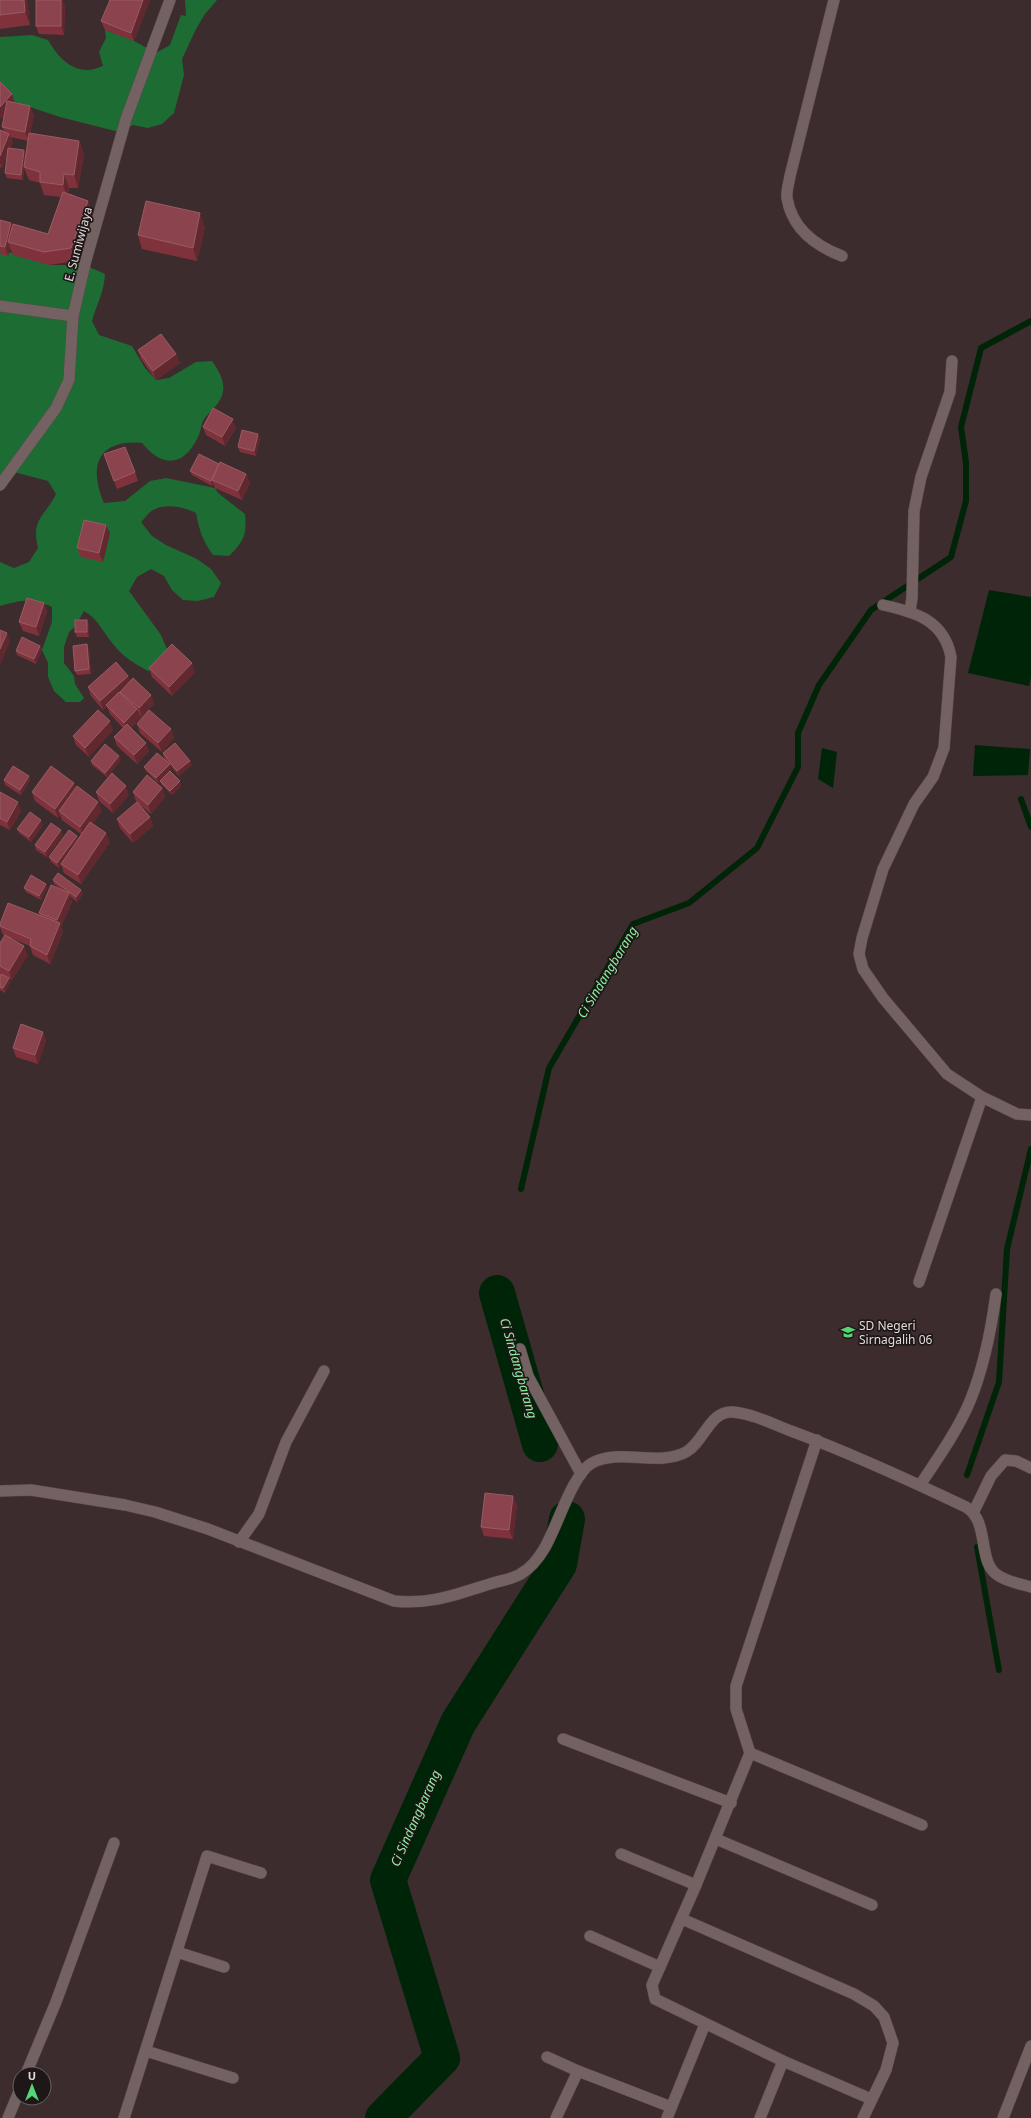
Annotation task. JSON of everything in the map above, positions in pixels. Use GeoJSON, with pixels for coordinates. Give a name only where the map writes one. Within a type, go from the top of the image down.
{"type":"FeatureCollection","features":[{"type":"Feature","properties":{"kind":"street","name":"E. Sumiwijaya"},"geometry":{"type":"LineString","coordinates":[[0,485],[56,408],[69,380],[74,316],[86,260],[126,119],[170,0]]}},
{"type":"Feature","properties":{"kind":"street"},"geometry":{"type":"LineString","coordinates":[[834,0],[790,176],[787,197],[798,226],[809,239],[826,250],[842,256]]}},
{"type":"Feature","properties":{"kind":"street"},"geometry":{"type":"LineString","coordinates":[[0,306],[74,316]]}},
{"type":"Feature","properties":{"kind":"street"},"geometry":{"type":"LineString","coordinates":[[910,611],[912,598],[914,511],[921,477],[950,392],[952,361]]}},
{"type":"Feature","properties":{"kind":"street"},"geometry":{"type":"LineString","coordinates":[[883,605],[910,611],[933,624],[943,633],[948,644],[951,657],[944,748],[933,777],[914,804],[883,869],[862,938],[860,954],[863,969],[896,1015],[947,1074],[982,1097],[1017,1114],[1031,1115]]}},
{"type":"Feature","properties":{"kind":"street"},"geometry":{"type":"LineString","coordinates":[[920,1282],[982,1097]]}},
{"type":"Feature","properties":{"kind":"street"},"geometry":{"type":"LineString","coordinates":[[920,1485],[944,1449],[970,1402],[984,1362],[996,1294]]}},
{"type":"Feature","properties":{"kind":"street"},"geometry":{"type":"LineString","coordinates":[[520,1349],[528,1376],[581,1474]]}},
{"type":"Feature","properties":{"kind":"street"},"geometry":{"type":"LineString","coordinates":[[239,1542],[259,1514],[286,1442],[324,1371]]}},
{"type":"Feature","properties":{"kind":"street"},"geometry":{"type":"LineString","coordinates":[[0,1490],[31,1490],[125,1505],[183,1520],[394,1601],[415,1603],[435,1601],[520,1575],[535,1563],[545,1547],[581,1474],[591,1464],[604,1459],[659,1457],[686,1452],[697,1442],[711,1423],[725,1412],[749,1416],[817,1440],[920,1485],[974,1511],[979,1522],[987,1559],[992,1569],[999,1576],[1031,1587]]}},
{"type":"Feature","properties":{"kind":"street"},"geometry":{"type":"LineString","coordinates":[[817,1440],[736,1686],[736,1709],[750,1753],[716,1839],[652,1985],[655,1999],[784,2061],[871,2099]]}},
{"type":"Feature","properties":{"kind":"street"},"geometry":{"type":"LineString","coordinates":[[974,1511],[991,1476],[1005,1460],[1016,1461],[1031,1468]]}},
{"type":"Feature","properties":{"kind":"street"},"geometry":{"type":"LineString","coordinates":[[563,1739],[731,1803]]}},
{"type":"Feature","properties":{"kind":"street"},"geometry":{"type":"LineString","coordinates":[[750,1753],[922,1825]]}},
{"type":"Feature","properties":{"kind":"street"},"geometry":{"type":"LineString","coordinates":[[716,1839],[872,1905]]}},
{"type":"Feature","properties":{"kind":"street"},"geometry":{"type":"LineString","coordinates":[[29,2066],[56,2002],[114,1843]]}},
{"type":"Feature","properties":{"kind":"street"},"geometry":{"type":"LineString","coordinates":[[621,1854],[696,1885]]}},
{"type":"Feature","properties":{"kind":"street"},"geometry":{"type":"LineString","coordinates":[[124,2118],[207,1856],[261,1873]]}},
{"type":"Feature","properties":{"kind":"street"},"geometry":{"type":"LineString","coordinates":[[682,1919],[854,1994],[874,2006],[884,2017],[893,2043],[886,2070],[863,2118]]}},
{"type":"Feature","properties":{"kind":"street"},"geometry":{"type":"LineString","coordinates":[[590,1936],[660,1967]]}},
{"type":"Feature","properties":{"kind":"street"},"geometry":{"type":"LineString","coordinates":[[177,1952],[224,1966]]}},
{"type":"Feature","properties":{"kind":"street"},"geometry":{"type":"LineString","coordinates":[[666,2118],[705,2024]]}},
{"type":"Feature","properties":{"kind":"street"},"geometry":{"type":"LineString","coordinates":[[1003,2118],[1031,2046]]}},
{"type":"Feature","properties":{"kind":"street"},"geometry":{"type":"LineString","coordinates":[[146,2051],[233,2078]]}},
{"type":"Feature","properties":{"kind":"street"},"geometry":{"type":"LineString","coordinates":[[547,2057],[671,2108]]}},
{"type":"Feature","properties":{"kind":"street"},"geometry":{"type":"LineString","coordinates":[[760,2118],[784,2061]]}},
{"type":"Feature","properties":{"kind":"street"},"geometry":{"type":"LineString","coordinates":[[556,2118],[578,2071]]}},
{"type":"Feature","properties":{"kind":"street"},"geometry":{"type":"LineString","coordinates":[[8,2118],[13,2106]]}},
{"type":"Feature","properties":{"kind":"green space"},"geometry":{"type":"Polygon","coordinates":[[[185,0],[217,0],[205,14],[196,29],[182,59],[184,75],[174,113],[162,124],[148,128],[133,125],[119,132],[60,117],[15,102],[0,117],[0,37],[32,35],[48,40],[59,56],[69,64],[80,69],[93,69],[103,66],[99,52],[106,38],[105,30],[127,37],[156,53],[170,45],[181,15],[186,16],[185,0]]]}},
{"type":"Feature","properties":{"kind":"green space"},"geometry":{"type":"Polygon","coordinates":[[[0,251],[22,254],[49,265],[76,265],[76,261],[105,274],[102,292],[92,321],[99,335],[132,346],[145,368],[156,380],[169,378],[196,362],[212,361],[217,368],[223,383],[223,392],[220,400],[204,419],[198,437],[192,447],[179,459],[172,461],[157,457],[142,443],[115,445],[106,450],[100,458],[97,467],[97,477],[99,490],[104,503],[125,501],[150,481],[166,478],[215,488],[218,493],[245,514],[245,533],[241,542],[229,556],[213,555],[202,535],[196,513],[186,509],[169,506],[158,508],[148,514],[141,522],[152,536],[166,545],[197,559],[211,569],[221,583],[214,597],[198,601],[183,600],[172,590],[164,576],[151,569],[137,577],[129,591],[161,635],[168,652],[163,668],[148,671],[138,666],[120,652],[93,618],[84,611],[76,625],[69,632],[64,647],[64,663],[74,676],[75,684],[84,698],[80,702],[66,702],[54,691],[48,677],[48,663],[42,650],[52,622],[52,607],[32,601],[14,602],[0,606],[0,562],[14,568],[29,562],[38,548],[36,538],[37,524],[56,494],[48,481],[10,471],[0,475],[0,251]]]}},
{"type":"Feature","properties":{"kind":"shaded area"},"geometry":{"type":"Polygon","coordinates":[[[989,590],[1031,597],[1031,677],[1029,686],[968,673],[989,590]]]}},
{"type":"Feature","properties":{"kind":"shaded area"},"geometry":{"type":"Polygon","coordinates":[[[975,745],[1030,749],[1028,775],[973,776],[975,745]]]}},
{"type":"Feature","properties":{"kind":"shaded area"},"geometry":{"type":"Polygon","coordinates":[[[822,748],[837,752],[833,788],[818,779],[822,748]]]}},
{"type":"Feature","properties":{"kind":"building"},"geometry":{"type":"Polygon","coordinates":[[[0,0],[24,0],[25,12],[0,15],[0,0]]]}},
{"type":"Feature","properties":{"kind":"building"},"geometry":{"type":"Polygon","coordinates":[[[36,0],[61,0],[61,26],[36,26],[36,0]]]}},
{"type":"Feature","properties":{"kind":"building"},"geometry":{"type":"Polygon","coordinates":[[[110,0],[143,0],[131,33],[101,21],[110,0]]]}},
{"type":"Feature","properties":{"kind":"building"},"geometry":{"type":"Polygon","coordinates":[[[0,82],[12,94],[0,107],[0,82]]]}},
{"type":"Feature","properties":{"kind":"building"},"geometry":{"type":"Polygon","coordinates":[[[7,101],[30,106],[25,132],[2,127],[7,101]]]}},
{"type":"Feature","properties":{"kind":"building"},"geometry":{"type":"Polygon","coordinates":[[[0,130],[9,134],[0,156],[0,130]]]}},
{"type":"Feature","properties":{"kind":"building"},"geometry":{"type":"Polygon","coordinates":[[[29,133],[79,141],[74,175],[64,174],[63,185],[40,182],[40,172],[24,167],[29,133]]]}},
{"type":"Feature","properties":{"kind":"building"},"geometry":{"type":"Polygon","coordinates":[[[8,148],[24,150],[21,175],[5,173],[8,148]]]}},
{"type":"Feature","properties":{"kind":"building"},"geometry":{"type":"Polygon","coordinates":[[[63,192],[88,201],[71,248],[44,252],[8,242],[13,224],[48,234],[63,192]]]}},
{"type":"Feature","properties":{"kind":"building"},"geometry":{"type":"Polygon","coordinates":[[[146,201],[200,213],[193,248],[138,235],[146,201]]]}},
{"type":"Feature","properties":{"kind":"building"},"geometry":{"type":"Polygon","coordinates":[[[0,220],[11,223],[5,247],[0,246],[0,220]]]}},
{"type":"Feature","properties":{"kind":"building"},"geometry":{"type":"Polygon","coordinates":[[[161,334],[176,354],[153,371],[138,350],[161,334]]]}},
{"type":"Feature","properties":{"kind":"building"},"geometry":{"type":"Polygon","coordinates":[[[213,408],[233,419],[222,437],[203,427],[213,408]]]}},
{"type":"Feature","properties":{"kind":"building"},"geometry":{"type":"Polygon","coordinates":[[[242,430],[258,434],[254,451],[238,447],[242,430]]]}},
{"type":"Feature","properties":{"kind":"building"},"geometry":{"type":"Polygon","coordinates":[[[125,447],[135,472],[114,481],[104,454],[125,447]]]}},
{"type":"Feature","properties":{"kind":"building"},"geometry":{"type":"Polygon","coordinates":[[[199,454],[219,464],[211,481],[190,471],[199,454]]]}},
{"type":"Feature","properties":{"kind":"building"},"geometry":{"type":"Polygon","coordinates":[[[220,462],[246,474],[238,491],[212,480],[220,462]]]}},
{"type":"Feature","properties":{"kind":"building"},"geometry":{"type":"Polygon","coordinates":[[[84,520],[106,525],[99,553],[77,548],[84,520]]]}},
{"type":"Feature","properties":{"kind":"building"},"geometry":{"type":"Polygon","coordinates":[[[27,598],[44,603],[36,627],[19,622],[27,598]]]}},
{"type":"Feature","properties":{"kind":"building"},"geometry":{"type":"Polygon","coordinates":[[[75,620],[87,620],[87,632],[75,632],[75,620]]]}},
{"type":"Feature","properties":{"kind":"building"},"geometry":{"type":"Polygon","coordinates":[[[0,630],[7,633],[0,649],[0,630]]]}},
{"type":"Feature","properties":{"kind":"building"},"geometry":{"type":"Polygon","coordinates":[[[22,637],[40,646],[34,659],[16,651],[22,637]]]}},
{"type":"Feature","properties":{"kind":"building"},"geometry":{"type":"Polygon","coordinates":[[[87,644],[89,669],[75,671],[73,646],[87,644]]]}},
{"type":"Feature","properties":{"kind":"building"},"geometry":{"type":"Polygon","coordinates":[[[172,644],[192,663],[169,687],[149,668],[172,644]]]}},
{"type":"Feature","properties":{"kind":"building"},"geometry":{"type":"Polygon","coordinates":[[[116,662],[128,676],[100,701],[88,687],[116,662]]]}},
{"type":"Feature","properties":{"kind":"building"},"geometry":{"type":"Polygon","coordinates":[[[133,678],[151,695],[139,708],[120,692],[133,678]]]}},
{"type":"Feature","properties":{"kind":"building"},"geometry":{"type":"Polygon","coordinates":[[[119,692],[137,709],[124,723],[106,705],[119,692]]]}},
{"type":"Feature","properties":{"kind":"building"},"geometry":{"type":"Polygon","coordinates":[[[98,710],[110,721],[85,748],[73,736],[98,710]]]}},
{"type":"Feature","properties":{"kind":"building"},"geometry":{"type":"Polygon","coordinates":[[[149,710],[171,729],[158,743],[137,724],[149,710]]]}},
{"type":"Feature","properties":{"kind":"building"},"geometry":{"type":"Polygon","coordinates":[[[127,724],[146,743],[134,755],[114,737],[127,724]]]}},
{"type":"Feature","properties":{"kind":"building"},"geometry":{"type":"Polygon","coordinates":[[[175,743],[190,761],[177,771],[163,753],[175,743]]]}},
{"type":"Feature","properties":{"kind":"building"},"geometry":{"type":"Polygon","coordinates":[[[105,744],[119,756],[105,773],[91,761],[105,744]]]}},
{"type":"Feature","properties":{"kind":"building"},"geometry":{"type":"Polygon","coordinates":[[[157,753],[170,764],[156,778],[144,767],[157,753]]]}},
{"type":"Feature","properties":{"kind":"building"},"geometry":{"type":"Polygon","coordinates":[[[13,766],[29,776],[20,790],[4,780],[13,766]]]}},
{"type":"Feature","properties":{"kind":"building"},"geometry":{"type":"Polygon","coordinates":[[[51,766],[74,783],[55,809],[32,792],[51,766]]]}},
{"type":"Feature","properties":{"kind":"building"},"geometry":{"type":"Polygon","coordinates":[[[170,771],[180,781],[170,791],[160,781],[170,771]]]}},
{"type":"Feature","properties":{"kind":"building"},"geometry":{"type":"Polygon","coordinates":[[[112,773],[126,786],[110,804],[96,792],[112,773]]]}},
{"type":"Feature","properties":{"kind":"building"},"geometry":{"type":"Polygon","coordinates":[[[147,775],[162,788],[148,805],[133,792],[147,775]]]}},
{"type":"Feature","properties":{"kind":"building"},"geometry":{"type":"Polygon","coordinates":[[[77,786],[98,802],[80,827],[59,811],[77,786]]]}},
{"type":"Feature","properties":{"kind":"building"},"geometry":{"type":"Polygon","coordinates":[[[0,792],[18,802],[7,822],[0,818],[0,792]]]}},
{"type":"Feature","properties":{"kind":"building"},"geometry":{"type":"Polygon","coordinates":[[[137,802],[150,817],[130,834],[117,819],[137,802]]]}},
{"type":"Feature","properties":{"kind":"building"},"geometry":{"type":"Polygon","coordinates":[[[30,812],[41,820],[29,837],[17,829],[30,812]]]}},
{"type":"Feature","properties":{"kind":"building"},"geometry":{"type":"Polygon","coordinates":[[[90,822],[106,833],[78,875],[61,864],[90,822]]]}},
{"type":"Feature","properties":{"kind":"building"},"geometry":{"type":"Polygon","coordinates":[[[51,823],[61,830],[45,852],[35,845],[51,823]]]}},
{"type":"Feature","properties":{"kind":"building"},"geometry":{"type":"Polygon","coordinates":[[[69,830],[77,836],[57,863],[49,857],[69,830]]]}},
{"type":"Feature","properties":{"kind":"building"},"geometry":{"type":"Polygon","coordinates":[[[58,873],[81,890],[76,897],[53,880],[58,873]]]}},
{"type":"Feature","properties":{"kind":"building"},"geometry":{"type":"Polygon","coordinates":[[[31,875],[46,884],[39,896],[24,888],[31,875]]]}},
{"type":"Feature","properties":{"kind":"building"},"geometry":{"type":"Polygon","coordinates":[[[51,885],[69,893],[57,920],[39,913],[51,885]]]}},
{"type":"Feature","properties":{"kind":"building"},"geometry":{"type":"Polygon","coordinates":[[[8,903],[60,923],[47,955],[30,946],[31,939],[0,926],[8,903]]]}},
{"type":"Feature","properties":{"kind":"building"},"geometry":{"type":"Polygon","coordinates":[[[5,935],[24,946],[9,971],[0,966],[0,943],[5,935]]]}},
{"type":"Feature","properties":{"kind":"building"},"geometry":{"type":"Polygon","coordinates":[[[1,974],[9,978],[3,988],[0,987],[1,974]]]}},
{"type":"Feature","properties":{"kind":"building"},"geometry":{"type":"Polygon","coordinates":[[[21,1024],[43,1032],[35,1055],[13,1048],[21,1024]]]}},
{"type":"Feature","properties":{"kind":"building"},"geometry":{"type":"Polygon","coordinates":[[[485,1493],[513,1496],[509,1530],[481,1527],[485,1493]]]}},
{"type":"Feature","properties":{"kind":"waterway","name":"Ci Sindangbarang"},"geometry":{"type":"LineString","coordinates":[[521,1189],[549,1068],[633,924],[689,903],[757,848],[798,767],[798,733],[819,685],[871,610],[951,557],[966,501],[966,463],[961,427],[981,348],[1031,321]]}},
{"type":"Feature","properties":{"kind":"waterway"},"geometry":{"type":"LineString","coordinates":[[1021,799],[1031,827]]}},
{"type":"Feature","properties":{"kind":"waterway"},"geometry":{"type":"LineString","coordinates":[[967,1475],[999,1382],[1007,1249],[1031,1149]]}},
{"type":"Feature","properties":{"kind":"waterway","name":"Ci Sindangbarang"},"geometry":{"type":"LineString","coordinates":[[497,1293],[540,1444]]}},
{"type":"Feature","properties":{"kind":"waterway","name":"Ci Sindangbarang"},"geometry":{"type":"LineString","coordinates":[[383,2118],[442,2058],[388,1880],[458,1723],[559,1564],[567,1519]]}},
{"type":"Feature","properties":{"kind":"waterway"},"geometry":{"type":"LineString","coordinates":[[977,1547],[999,1670]]}},
{"type":"Feature","properties":{"kind":"place","name":"SD Negeri Sirnagalih 06"},"geometry":{"type":"Point","coordinates":[848,1332]}}]}
